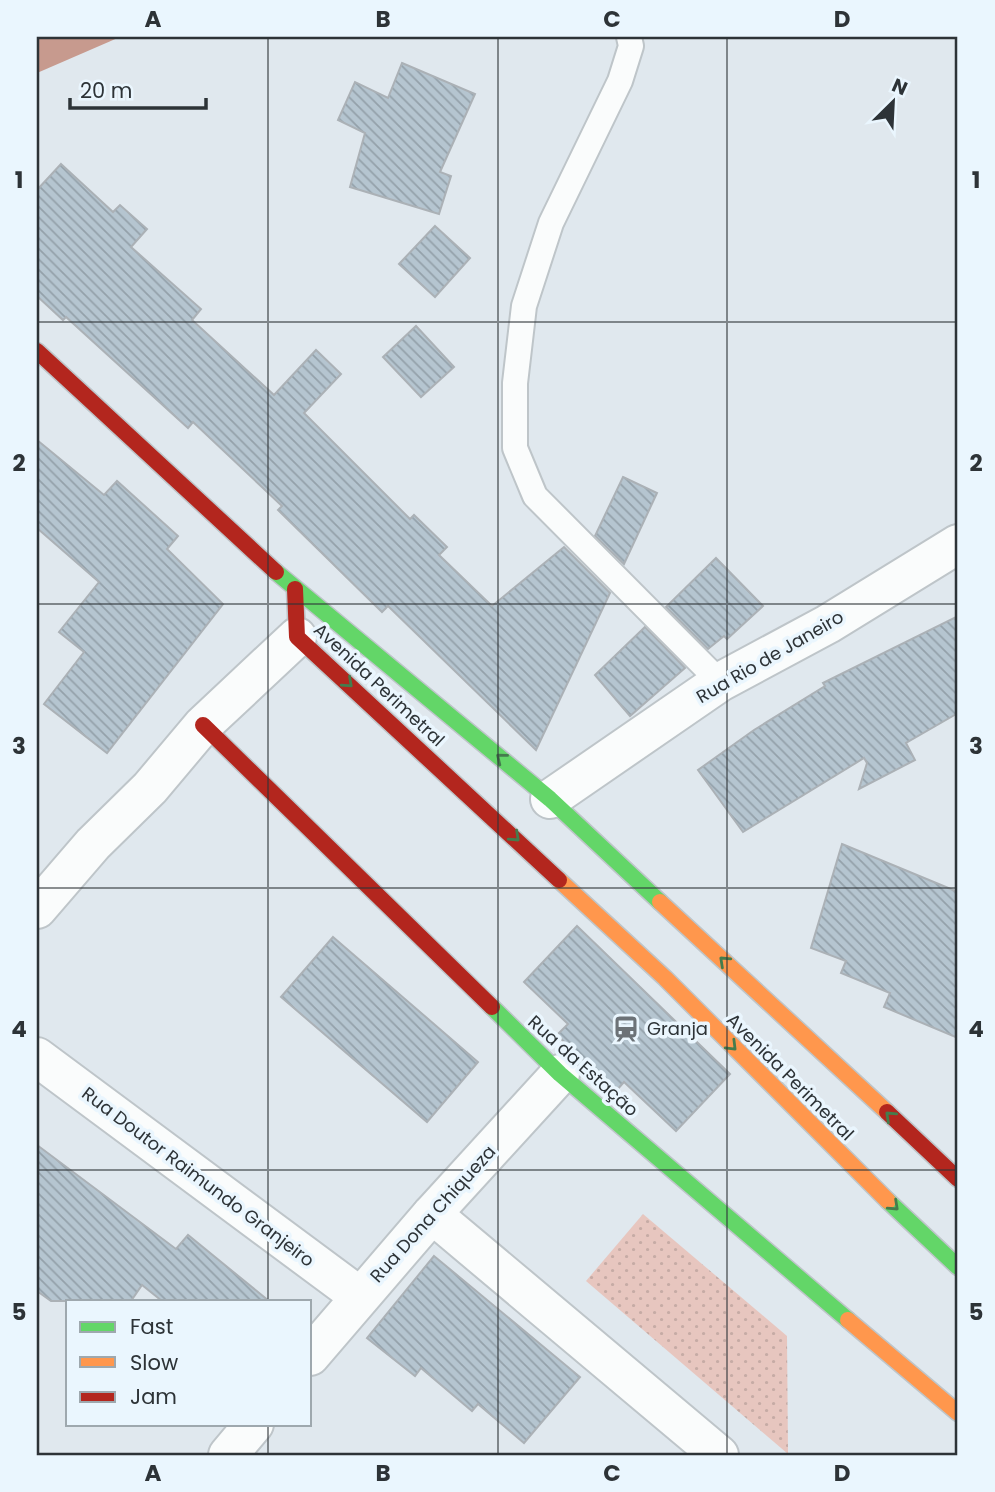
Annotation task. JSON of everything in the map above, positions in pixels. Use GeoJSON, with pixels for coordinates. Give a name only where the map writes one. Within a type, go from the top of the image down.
{"type":"FeatureCollection","features":[{"type":"Feature","properties":{"kind":"street"},"geometry":{"type":"LineString","coordinates":[[37,351],[295,589]]}},
{"type":"Feature","properties":{"kind":"street","name":"Rua Rio de Janeiro"},"geometry":{"type":"LineString","coordinates":[[550,799],[720,682],[828,624],[958,544]]}},
{"type":"Feature","properties":{"kind":"street","name":"Avenida Perimetral"},"geometry":{"type":"LineString","coordinates":[[295,589],[297,637],[670,973],[840,1155],[958,1267]]}},
{"type":"Feature","properties":{"kind":"street","name":"Avenida Perimetral"},"geometry":{"type":"LineString","coordinates":[[295,589],[550,799],[697,945],[958,1179]]}},
{"type":"Feature","properties":{"kind":"street"},"geometry":{"type":"LineString","coordinates":[[37,909],[93,844],[150,788],[202,725],[297,637]]}},
{"type":"Feature","properties":{"kind":"street","name":"Rua da Estação"},"geometry":{"type":"LineString","coordinates":[[202,725],[560,1074],[958,1413]]}},
{"type":"Feature","properties":{"kind":"street","name":"Rua Doutor Raimundo Granjeiro"},"geometry":{"type":"LineString","coordinates":[[37,1057],[359,1296]]}},
{"type":"Feature","properties":{"kind":"street","name":"Rua Dona Chiqueza"},"geometry":{"type":"LineString","coordinates":[[312,1354],[359,1296],[560,1074]]}},
{"type":"Feature","properties":{"kind":"street"},"geometry":{"type":"LineString","coordinates":[[432,1214],[719,1455]]}},
{"type":"Feature","properties":{"kind":"street"},"geometry":{"type":"LineString","coordinates":[[228,1455],[252,1426]]}},
{"type":"Feature","properties":{"kind":"lane"},"geometry":{"type":"LineString","coordinates":[[629,37],[631,47],[620,81],[551,223],[524,306],[515,383],[515,447],[535,496],[720,682]]}},
{"type":"Feature","properties":{"kind":"shaded area"},"geometry":{"type":"Polygon","coordinates":[[[37,37],[120,37],[37,73],[37,37]]]}},
{"type":"Feature","properties":{"kind":"shaded area"},"geometry":{"type":"Polygon","coordinates":[[[643,1214],[787,1336],[788,1454],[586,1281],[643,1214]]]}},
{"type":"Feature","properties":{"kind":"building"},"geometry":{"type":"Polygon","coordinates":[[[402,63],[475,94],[440,172],[451,176],[439,214],[350,187],[365,133],[338,120],[355,82],[388,98],[402,63]]]}},
{"type":"Feature","properties":{"kind":"building"},"geometry":{"type":"Polygon","coordinates":[[[61,164],[113,212],[120,205],[147,229],[131,247],[201,309],[192,320],[274,395],[316,350],[341,374],[304,413],[410,519],[414,515],[447,547],[439,555],[492,606],[564,547],[610,593],[536,750],[388,606],[382,612],[278,510],[282,506],[193,422],[188,428],[66,317],[63,320],[37,296],[37,190],[61,164]]]}},
{"type":"Feature","properties":{"kind":"building"},"geometry":{"type":"Polygon","coordinates":[[[435,226],[470,258],[435,297],[399,264],[435,226]]]}},
{"type":"Feature","properties":{"kind":"building"},"geometry":{"type":"Polygon","coordinates":[[[416,326],[454,367],[421,397],[383,357],[416,326]]]}},
{"type":"Feature","properties":{"kind":"building"},"geometry":{"type":"Polygon","coordinates":[[[37,440],[104,495],[117,481],[178,536],[167,549],[223,604],[107,753],[44,704],[84,652],[59,632],[99,582],[37,528],[37,440]]]}},
{"type":"Feature","properties":{"kind":"building"},"geometry":{"type":"Polygon","coordinates":[[[623,477],[657,493],[624,564],[595,536],[623,477]]]}},
{"type":"Feature","properties":{"kind":"building"},"geometry":{"type":"Polygon","coordinates":[[[716,558],[763,606],[727,639],[724,636],[708,649],[666,607],[716,558]]]}},
{"type":"Feature","properties":{"kind":"building"},"geometry":{"type":"Polygon","coordinates":[[[958,616],[958,713],[906,743],[915,760],[859,789],[867,763],[864,758],[743,832],[698,770],[754,730],[825,686],[823,683],[958,616]]]}},
{"type":"Feature","properties":{"kind":"building"},"geometry":{"type":"Polygon","coordinates":[[[645,627],[685,668],[630,716],[595,675],[645,627]]]}},
{"type":"Feature","properties":{"kind":"building"},"geometry":{"type":"Polygon","coordinates":[[[842,844],[958,892],[958,1038],[884,1007],[890,993],[841,973],[846,961],[811,948],[842,844]]]}},
{"type":"Feature","properties":{"kind":"building","name":"Granja"},"geometry":{"type":"Polygon","coordinates":[[[577,926],[730,1074],[676,1131],[624,1082],[616,1091],[557,1035],[568,1024],[524,982],[577,926]]]}},
{"type":"Feature","properties":{"kind":"building"},"geometry":{"type":"Polygon","coordinates":[[[333,937],[478,1062],[427,1122],[281,997],[333,937]]]}},
{"type":"Feature","properties":{"kind":"building"},"geometry":{"type":"Polygon","coordinates":[[[37,1145],[176,1249],[188,1235],[268,1300],[161,1300],[142,1285],[132,1300],[51,1301],[37,1291],[37,1145]]]}},
{"type":"Feature","properties":{"kind":"building"},"geometry":{"type":"Polygon","coordinates":[[[434,1256],[580,1377],[524,1443],[478,1404],[472,1411],[421,1368],[415,1376],[367,1338],[434,1256]]]}},
{"type":"Feature","properties":{"kind":"traffic: fast"},"geometry":{"type":"LineString","coordinates":[[276,572],[550,799],[660,902]]}},
{"type":"Feature","properties":{"kind":"traffic: fast"},"geometry":{"type":"LineString","coordinates":[[492,1007],[560,1074],[848,1320]]}},
{"type":"Feature","properties":{"kind":"traffic: fast"},"geometry":{"type":"LineString","coordinates":[[888,1201],[958,1267]]}},
{"type":"Feature","properties":{"kind":"traffic: slow"},"geometry":{"type":"LineString","coordinates":[[559,880],[665,978],[888,1201]]}},
{"type":"Feature","properties":{"kind":"traffic: slow"},"geometry":{"type":"LineString","coordinates":[[660,902],[887,1112]]}},
{"type":"Feature","properties":{"kind":"traffic: slow"},"geometry":{"type":"LineString","coordinates":[[848,1320],[958,1413]]}},
{"type":"Feature","properties":{"kind":"traffic: jam"},"geometry":{"type":"LineString","coordinates":[[37,351],[276,572]]}},
{"type":"Feature","properties":{"kind":"traffic: jam"},"geometry":{"type":"LineString","coordinates":[[295,589],[297,637],[559,880]]}},
{"type":"Feature","properties":{"kind":"traffic: jam"},"geometry":{"type":"LineString","coordinates":[[203,725],[492,1007]]}},
{"type":"Feature","properties":{"kind":"traffic: jam"},"geometry":{"type":"LineString","coordinates":[[887,1112],[958,1179]]}},
{"type":"Feature","properties":{"kind":"place","name":"Granja"},"geometry":{"type":"Point","coordinates":[626,1029]}}]}
